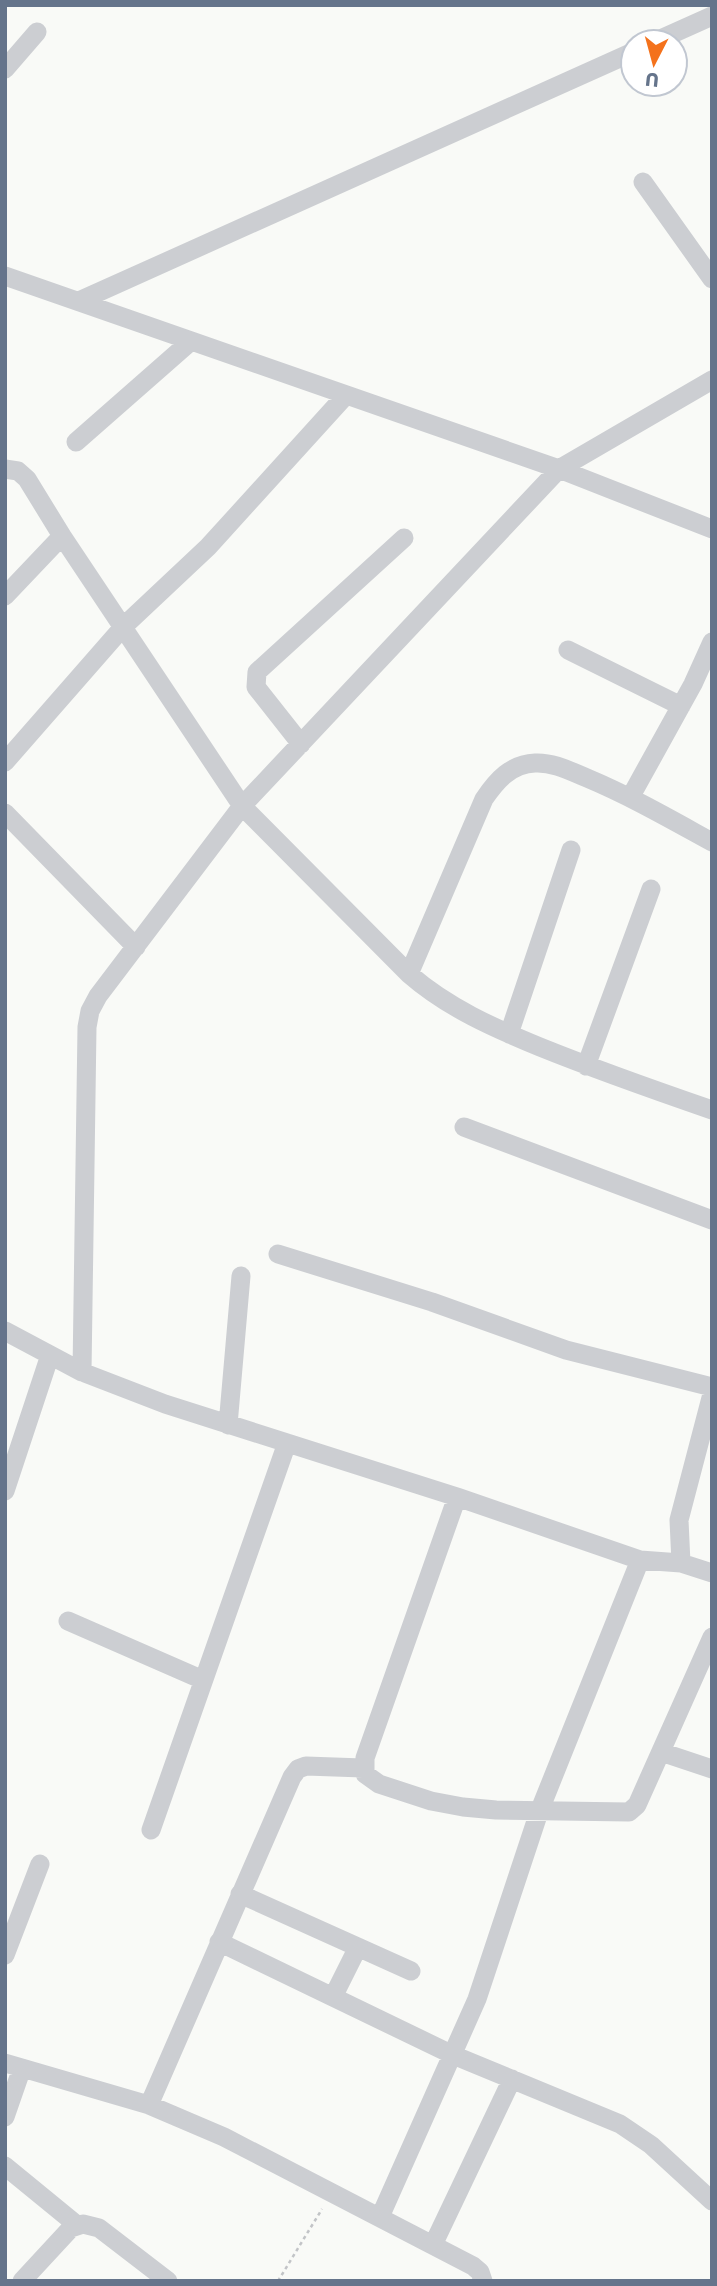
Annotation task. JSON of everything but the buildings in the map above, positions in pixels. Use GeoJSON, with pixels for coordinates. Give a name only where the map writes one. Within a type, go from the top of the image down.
{"type":"FeatureCollection","features":[{"type":"Feature","properties":{"kind":"street"},"geometry":{"type":"LineString","coordinates":[[685,28],[712,16]]}},
{"type":"Feature","properties":{"kind":"street"},"geometry":{"type":"LineString","coordinates":[[5,69],[37,32]]}},
{"type":"Feature","properties":{"kind":"street"},"geometry":{"type":"LineString","coordinates":[[79,301],[619,58]]}},
{"type":"Feature","properties":{"kind":"street"},"geometry":{"type":"LineString","coordinates":[[643,182],[712,279]]}},
{"type":"Feature","properties":{"kind":"street"},"geometry":{"type":"LineString","coordinates":[[5,275],[559,469],[712,528]]}},
{"type":"Feature","properties":{"kind":"street"},"geometry":{"type":"LineString","coordinates":[[76,442],[191,341]]}},
{"type":"Feature","properties":{"kind":"street"},"geometry":{"type":"LineString","coordinates":[[82,1372],[87,1027],[93,1005],[242,806],[559,469],[712,380]]}},
{"type":"Feature","properties":{"kind":"street"},"geometry":{"type":"LineString","coordinates":[[5,762],[124,626],[208,547],[346,395]]}},
{"type":"Feature","properties":{"kind":"street"},"geometry":{"type":"LineString","coordinates":[[5,469],[18,471],[27,479],[242,806],[409,974],[453,1006],[509,1034],[586,1066],[712,1110]]}},
{"type":"Feature","properties":{"kind":"street"},"geometry":{"type":"LineString","coordinates":[[5,596],[62,536]]}},
{"type":"Feature","properties":{"kind":"street"},"geometry":{"type":"LineString","coordinates":[[301,744],[256,687],[258,669],[404,538]]}},
{"type":"Feature","properties":{"kind":"street"},"geometry":{"type":"LineString","coordinates":[[631,796],[710,649]]}},
{"type":"Feature","properties":{"kind":"street"},"geometry":{"type":"LineString","coordinates":[[568,650],[681,706]]}},
{"type":"Feature","properties":{"kind":"street"},"geometry":{"type":"LineString","coordinates":[[409,974],[484,799],[503,775],[521,765],[547,764],[631,796],[712,842]]}},
{"type":"Feature","properties":{"kind":"street"},"geometry":{"type":"LineString","coordinates":[[5,813],[136,947]]}},
{"type":"Feature","properties":{"kind":"street"},"geometry":{"type":"LineString","coordinates":[[509,1034],[571,850]]}},
{"type":"Feature","properties":{"kind":"street"},"geometry":{"type":"LineString","coordinates":[[586,1066],[651,889]]}},
{"type":"Feature","properties":{"kind":"street"},"geometry":{"type":"LineString","coordinates":[[464,1128],[712,1220]]}},
{"type":"Feature","properties":{"kind":"street"},"geometry":{"type":"LineString","coordinates":[[278,1254],[432,1302],[566,1350],[712,1387]]}},
{"type":"Feature","properties":{"kind":"street"},"geometry":{"type":"LineString","coordinates":[[228,1425],[241,1276]]}},
{"type":"Feature","properties":{"kind":"street"},"geometry":{"type":"LineString","coordinates":[[5,1331],[82,1372],[133,1393],[457,1497],[640,1560],[681,1563],[712,1573]]}},
{"type":"Feature","properties":{"kind":"street"},"geometry":{"type":"LineString","coordinates":[[5,1491],[50,1355]]}},
{"type":"Feature","properties":{"kind":"street"},"geometry":{"type":"LineString","coordinates":[[681,1563],[679,1520],[712,1395]]}},
{"type":"Feature","properties":{"kind":"street"},"geometry":{"type":"LineString","coordinates":[[151,1830],[287,1443]]}},
{"type":"Feature","properties":{"kind":"street"},"geometry":{"type":"LineString","coordinates":[[457,1497],[365,1758],[363,1768],[372,1782],[431,1801],[496,1811],[632,1811],[712,1637]]}},
{"type":"Feature","properties":{"kind":"street"},"geometry":{"type":"LineString","coordinates":[[380,2217],[477,1999],[539,1812],[640,1560]]}},
{"type":"Feature","properties":{"kind":"street"},"geometry":{"type":"LineString","coordinates":[[68,1620],[203,1680]]}},
{"type":"Feature","properties":{"kind":"street"},"geometry":{"type":"LineString","coordinates":[[661,1752],[712,1769]]}},
{"type":"Feature","properties":{"kind":"street"},"geometry":{"type":"LineString","coordinates":[[149,2105],[295,1772],[302,1767],[311,1766],[363,1768]]}},
{"type":"Feature","properties":{"kind":"street"},"geometry":{"type":"LineString","coordinates":[[5,1955],[40,1864]]}},
{"type":"Feature","properties":{"kind":"street"},"geometry":{"type":"LineString","coordinates":[[240,1894],[411,1971]]}},
{"type":"Feature","properties":{"kind":"street"},"geometry":{"type":"LineString","coordinates":[[219,1942],[453,2055],[620,2124],[651,2145],[712,2201]]}},
{"type":"Feature","properties":{"kind":"street"},"geometry":{"type":"LineString","coordinates":[[333,1997],[358,1947]]}},
{"type":"Feature","properties":{"kind":"street"},"geometry":{"type":"LineString","coordinates":[[5,2117],[13,2066],[149,2105],[225,2137],[473,2266],[480,2272],[483,2281]]}},
{"type":"Feature","properties":{"kind":"street"},"geometry":{"type":"LineString","coordinates":[[433,2245],[512,2079]]}},
{"type":"Feature","properties":{"kind":"street"},"geometry":{"type":"LineString","coordinates":[[5,2166],[77,2225]]}},
{"type":"Feature","properties":{"kind":"street"},"geometry":{"type":"LineString","coordinates":[[22,2281],[50,2249],[77,2225],[89,2224],[99,2228],[168,2281]]}},
{"type":"Feature","properties":{"kind":"path"},"geometry":{"type":"LineString","coordinates":[[278,2281],[332,2193]]}}]}
